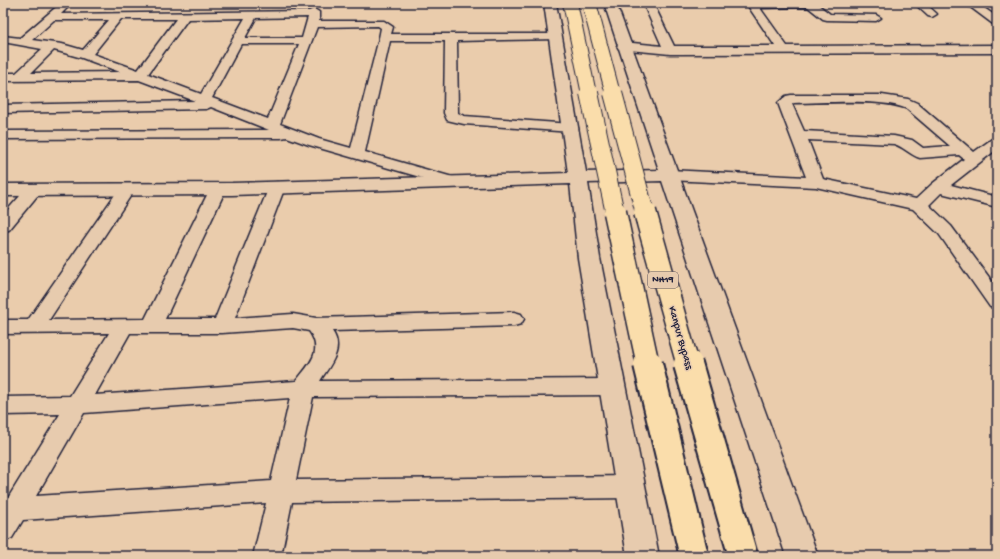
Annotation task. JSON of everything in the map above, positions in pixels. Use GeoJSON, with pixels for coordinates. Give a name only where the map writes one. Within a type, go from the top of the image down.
{"type":"FeatureCollection","features":[{"type":"Feature","properties":{"kind":"highway","name":"NH19"},"geometry":{"type":"LineString","coordinates":[[570,3],[639,326],[694,556]]}},
{"type":"Feature","properties":{"kind":"highway","name":"Kanpur Bypass"},"geometry":{"type":"LineString","coordinates":[[589,3],[670,304],[743,556]]}},
{"type":"Feature","properties":{"kind":"main road"},"geometry":{"type":"LineString","coordinates":[[550,3],[571,128],[589,258],[643,556]]}},
{"type":"Feature","properties":{"kind":"main road"},"geometry":{"type":"LineString","coordinates":[[610,3],[623,46],[802,556]]}},
{"type":"Feature","properties":{"kind":"main road"},"geometry":{"type":"LineString","coordinates":[[3,190],[218,189],[669,175]]}},
{"type":"Feature","properties":{"kind":"street"},"geometry":{"type":"LineString","coordinates":[[3,51],[52,18],[67,3]]}},
{"type":"Feature","properties":{"kind":"street"},"geometry":{"type":"LineString","coordinates":[[648,3],[670,50]]}},
{"type":"Feature","properties":{"kind":"street"},"geometry":{"type":"LineString","coordinates":[[751,4],[811,3],[827,17],[876,18]]}},
{"type":"Feature","properties":{"kind":"street"},"geometry":{"type":"LineString","coordinates":[[919,3],[932,14]]}},
{"type":"Feature","properties":{"kind":"street"},"geometry":{"type":"LineString","coordinates":[[970,3],[997,22]]}},
{"type":"Feature","properties":{"kind":"street"},"geometry":{"type":"LineString","coordinates":[[751,4],[784,50]]}},
{"type":"Feature","properties":{"kind":"street"},"geometry":{"type":"LineString","coordinates":[[52,18],[314,14],[380,23],[387,27],[357,154]]}},
{"type":"Feature","properties":{"kind":"street"},"geometry":{"type":"LineString","coordinates":[[272,126],[306,41],[314,14]]}},
{"type":"Feature","properties":{"kind":"street"},"geometry":{"type":"LineString","coordinates":[[210,102],[237,41],[252,15]]}},
{"type":"Feature","properties":{"kind":"street"},"geometry":{"type":"LineString","coordinates":[[140,76],[184,16]]}},
{"type":"Feature","properties":{"kind":"street"},"geometry":{"type":"LineString","coordinates":[[86,55],[117,17]]}},
{"type":"Feature","properties":{"kind":"street"},"geometry":{"type":"LineString","coordinates":[[385,38],[451,39],[555,37]]}},
{"type":"Feature","properties":{"kind":"street"},"geometry":{"type":"LineString","coordinates":[[3,39],[52,46],[86,55],[272,126],[357,154],[450,181]]}},
{"type":"Feature","properties":{"kind":"street"},"geometry":{"type":"LineString","coordinates":[[451,39],[452,117],[464,120],[571,128]]}},
{"type":"Feature","properties":{"kind":"street"},"geometry":{"type":"LineString","coordinates":[[237,41],[306,41]]}},
{"type":"Feature","properties":{"kind":"street"},"geometry":{"type":"LineString","coordinates":[[20,76],[52,46]]}},
{"type":"Feature","properties":{"kind":"street"},"geometry":{"type":"LineString","coordinates":[[623,46],[670,50],[997,49]]}},
{"type":"Feature","properties":{"kind":"street"},"geometry":{"type":"LineString","coordinates":[[3,77],[140,76]]}},
{"type":"Feature","properties":{"kind":"street"},"geometry":{"type":"LineString","coordinates":[[816,182],[799,135],[785,103],[788,100],[796,98],[894,100],[912,106],[969,155]]}},
{"type":"Feature","properties":{"kind":"street"},"geometry":{"type":"LineString","coordinates":[[3,109],[210,102]]}},
{"type":"Feature","properties":{"kind":"street"},"geometry":{"type":"LineString","coordinates":[[3,135],[293,133]]}},
{"type":"Feature","properties":{"kind":"street"},"geometry":{"type":"LineString","coordinates":[[799,135],[894,140],[907,143],[920,152],[969,155]]}},
{"type":"Feature","properties":{"kind":"street"},"geometry":{"type":"LineString","coordinates":[[919,205],[969,155],[997,142]]}},
{"type":"Feature","properties":{"kind":"street"},"geometry":{"type":"LineString","coordinates":[[669,175],[816,182],[919,205],[945,230],[997,302]]}},
{"type":"Feature","properties":{"kind":"street"},"geometry":{"type":"LineString","coordinates":[[222,326],[277,187]]}},
{"type":"Feature","properties":{"kind":"street"},"geometry":{"type":"LineString","coordinates":[[938,187],[971,194],[997,202]]}},
{"type":"Feature","properties":{"kind":"street"},"geometry":{"type":"LineString","coordinates":[[34,326],[127,189]]}},
{"type":"Feature","properties":{"kind":"street"},"geometry":{"type":"LineString","coordinates":[[152,326],[218,189]]}},
{"type":"Feature","properties":{"kind":"street"},"geometry":{"type":"LineString","coordinates":[[3,226],[34,190]]}},
{"type":"Feature","properties":{"kind":"street"},"geometry":{"type":"LineString","coordinates":[[3,327],[222,326],[293,321],[316,325],[514,319]]}},
{"type":"Feature","properties":{"kind":"street"},"geometry":{"type":"LineString","coordinates":[[267,556],[303,389],[326,355],[326,339],[316,325]]}},
{"type":"Feature","properties":{"kind":"street"},"geometry":{"type":"LineString","coordinates":[[6,517],[78,405],[124,326]]}},
{"type":"Feature","properties":{"kind":"street"},"geometry":{"type":"LineString","coordinates":[[3,406],[78,405],[303,389],[613,387]]}},
{"type":"Feature","properties":{"kind":"street"},"geometry":{"type":"LineString","coordinates":[[6,517],[281,491],[631,487]]}}]}
